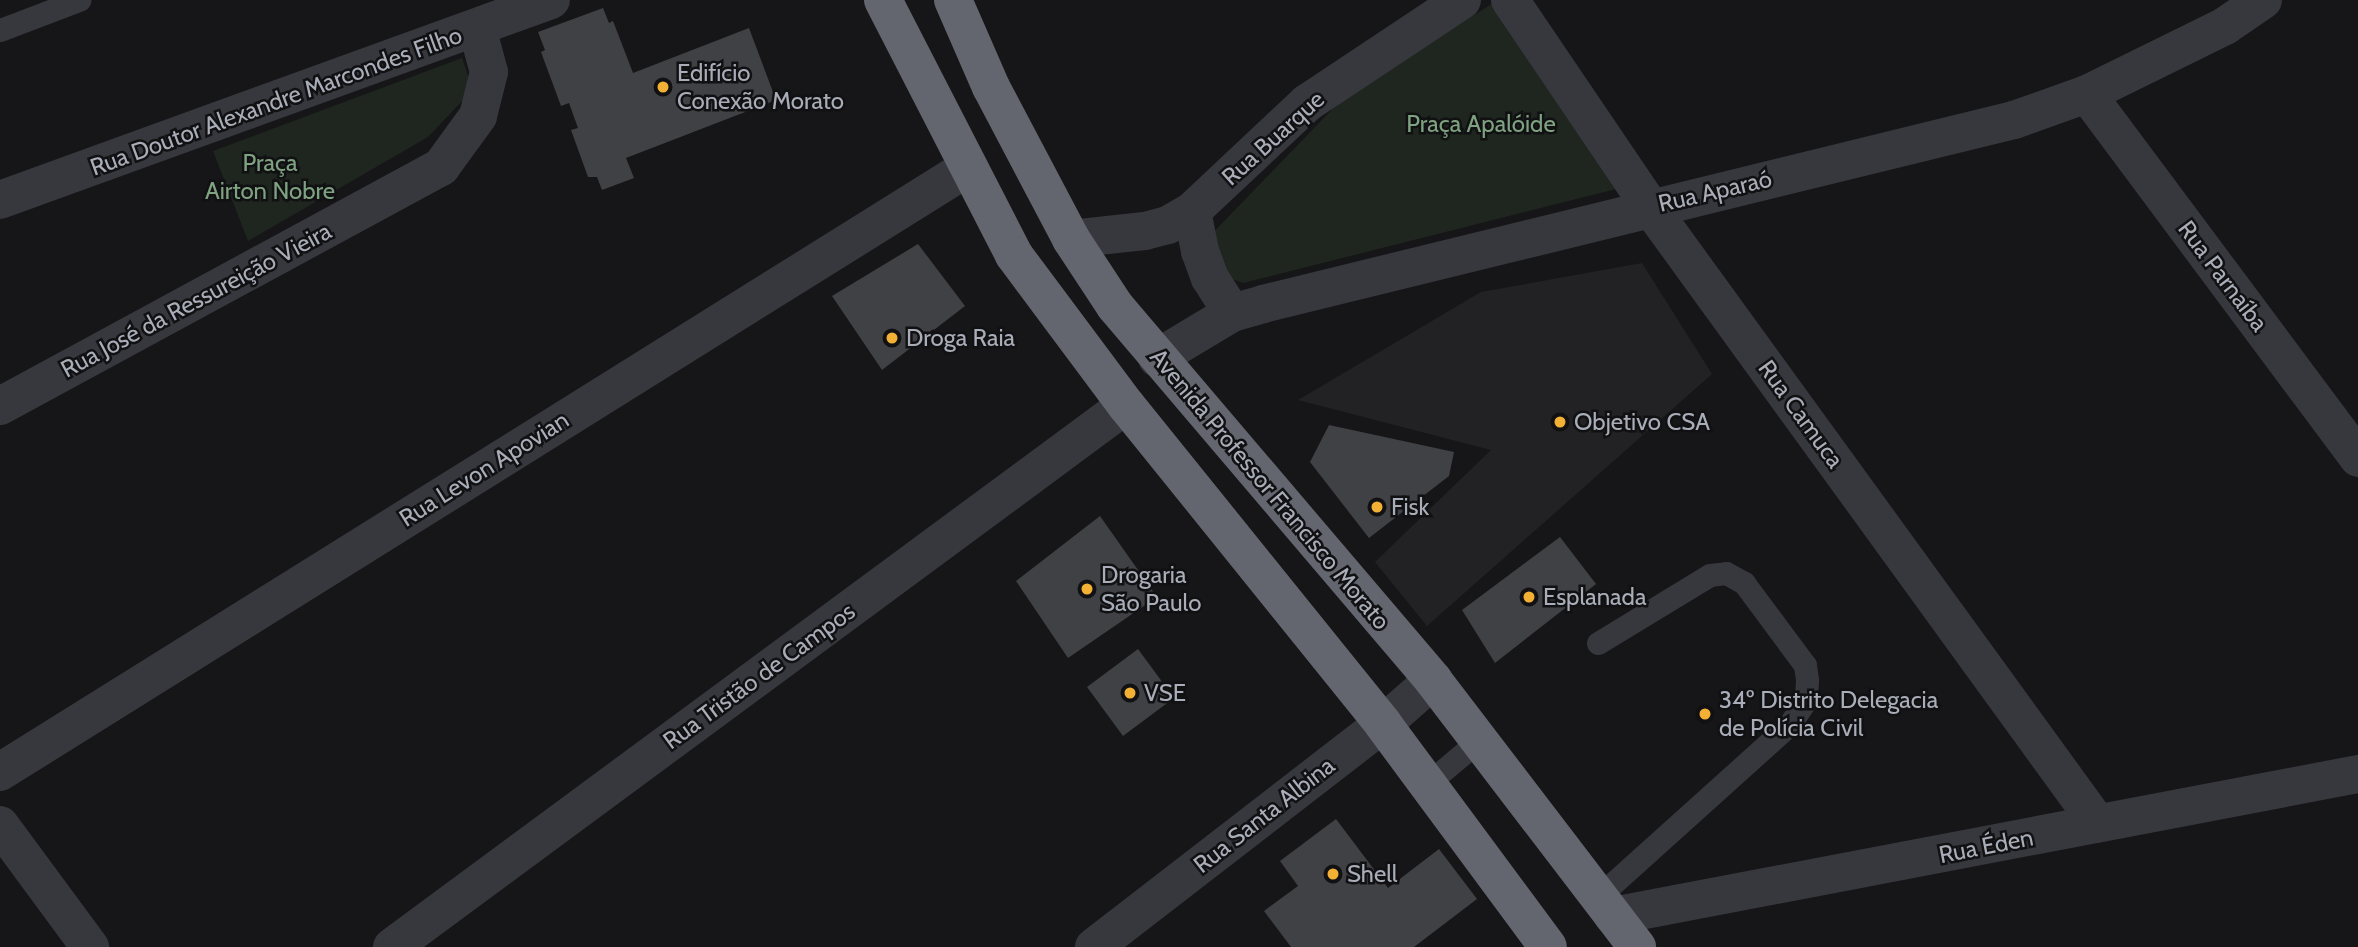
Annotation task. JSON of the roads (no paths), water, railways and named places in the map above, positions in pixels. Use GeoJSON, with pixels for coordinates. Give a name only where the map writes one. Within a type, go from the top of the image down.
{"type":"FeatureCollection","features":[{"type":"Feature","properties":{"kind":"highway"},"geometry":{"type":"LineString","coordinates":[[883,0],[1014,255],[1126,405],[1383,724],[1548,947]]}},
{"type":"Feature","properties":{"kind":"highway","name":"Avenida Professor Francisco Morato"},"geometry":{"type":"LineString","coordinates":[[953,0],[991,87],[1071,239],[1115,306],[1433,680],[1637,947]]}},
{"type":"Feature","properties":{"kind":"street","name":"Rua Doutor Alexandre Marcondes Filho"},"geometry":{"type":"LineString","coordinates":[[0,200],[551,0]]}},
{"type":"Feature","properties":{"kind":"street","name":"Rua Buarque"},"geometry":{"type":"LineString","coordinates":[[1071,239],[1145,231],[1168,225],[1192,211],[1307,103],[1462,0]]}},
{"type":"Feature","properties":{"kind":"street","name":"Rua Camuca"},"geometry":{"type":"LineString","coordinates":[[1510,0],[1650,207],[2098,824]]}},
{"type":"Feature","properties":{"kind":"street","name":"Rua Aparaó"},"geometry":{"type":"LineString","coordinates":[[1157,358],[1232,313],[1650,207],[2014,120],[2087,94],[2225,26],[2263,0]]}},
{"type":"Feature","properties":{"kind":"street","name":"Rua José da Ressureição Vieira"},"geometry":{"type":"LineString","coordinates":[[0,406],[441,167],[478,117],[489,72],[477,28]]}},
{"type":"Feature","properties":{"kind":"street","name":"Rua Parnaíba"},"geometry":{"type":"LineString","coordinates":[[2087,94],[2358,458]]}},
{"type":"Feature","properties":{"kind":"street","name":"Rua Levon Apovian"},"geometry":{"type":"LineString","coordinates":[[0,772],[969,167]]}},
{"type":"Feature","properties":{"kind":"street"},"geometry":{"type":"LineString","coordinates":[[1192,211],[1200,251],[1210,278],[1232,313]]}},
{"type":"Feature","properties":{"kind":"street","name":"Rua Tristão de Campos"},"geometry":{"type":"LineString","coordinates":[[392,947],[1126,405]]}},
{"type":"Feature","properties":{"kind":"street","name":"Rua Santa Albina"},"geometry":{"type":"LineString","coordinates":[[1094,947],[1383,724],[1433,680]]}},
{"type":"Feature","properties":{"kind":"street","name":"Rua Éden"},"geometry":{"type":"LineString","coordinates":[[1606,906],[2098,824],[2358,774]]}},
{"type":"Feature","properties":{"kind":"street"},"geometry":{"type":"LineString","coordinates":[[0,825],[90,947]]}},
{"type":"Feature","properties":{"kind":"lane"},"geometry":{"type":"LineString","coordinates":[[0,30],[79,0]]}},
{"type":"Feature","properties":{"kind":"lane"},"geometry":{"type":"LineString","coordinates":[[1598,643],[1710,575],[1726,573],[1744,583],[1805,665],[1807,680],[1806,700],[1790,724],[1606,906]]}},
{"type":"Feature","properties":{"kind":"lane"},"geometry":{"type":"LineString","coordinates":[[1427,784],[1478,741]]}},
{"type":"Feature","properties":{"kind":"place","name":"Edifício Conexão Morato"},"geometry":{"type":"Point","coordinates":[663,87]}},
{"type":"Feature","properties":{"kind":"place","name":"Droga Raia"},"geometry":{"type":"Point","coordinates":[892,338]}},
{"type":"Feature","properties":{"kind":"place","name":"Objetivo CSA"},"geometry":{"type":"Point","coordinates":[1560,422]}},
{"type":"Feature","properties":{"kind":"place","name":"Fisk"},"geometry":{"type":"Point","coordinates":[1377,507]}},
{"type":"Feature","properties":{"kind":"place","name":"Drogaria São Paulo"},"geometry":{"type":"Point","coordinates":[1087,589]}},
{"type":"Feature","properties":{"kind":"place","name":"Esplanada"},"geometry":{"type":"Point","coordinates":[1529,597]}},
{"type":"Feature","properties":{"kind":"place","name":"VSE"},"geometry":{"type":"Point","coordinates":[1130,693]}},
{"type":"Feature","properties":{"kind":"place","name":"34º Distrito Delegacia de Polícia Civil"},"geometry":{"type":"Point","coordinates":[1705,714]}},
{"type":"Feature","properties":{"kind":"place","name":"Shell"},"geometry":{"type":"Point","coordinates":[1333,874]}},
{"type":"Feature","properties":{"kind":"park label","name":"Praça Apalóide"},"geometry":{"type":"Point","coordinates":[1481,124]}},
{"type":"Feature","properties":{"kind":"park label","name":"Praça Airton Nobre"},"geometry":{"type":"Point","coordinates":[270,177]}}]}
